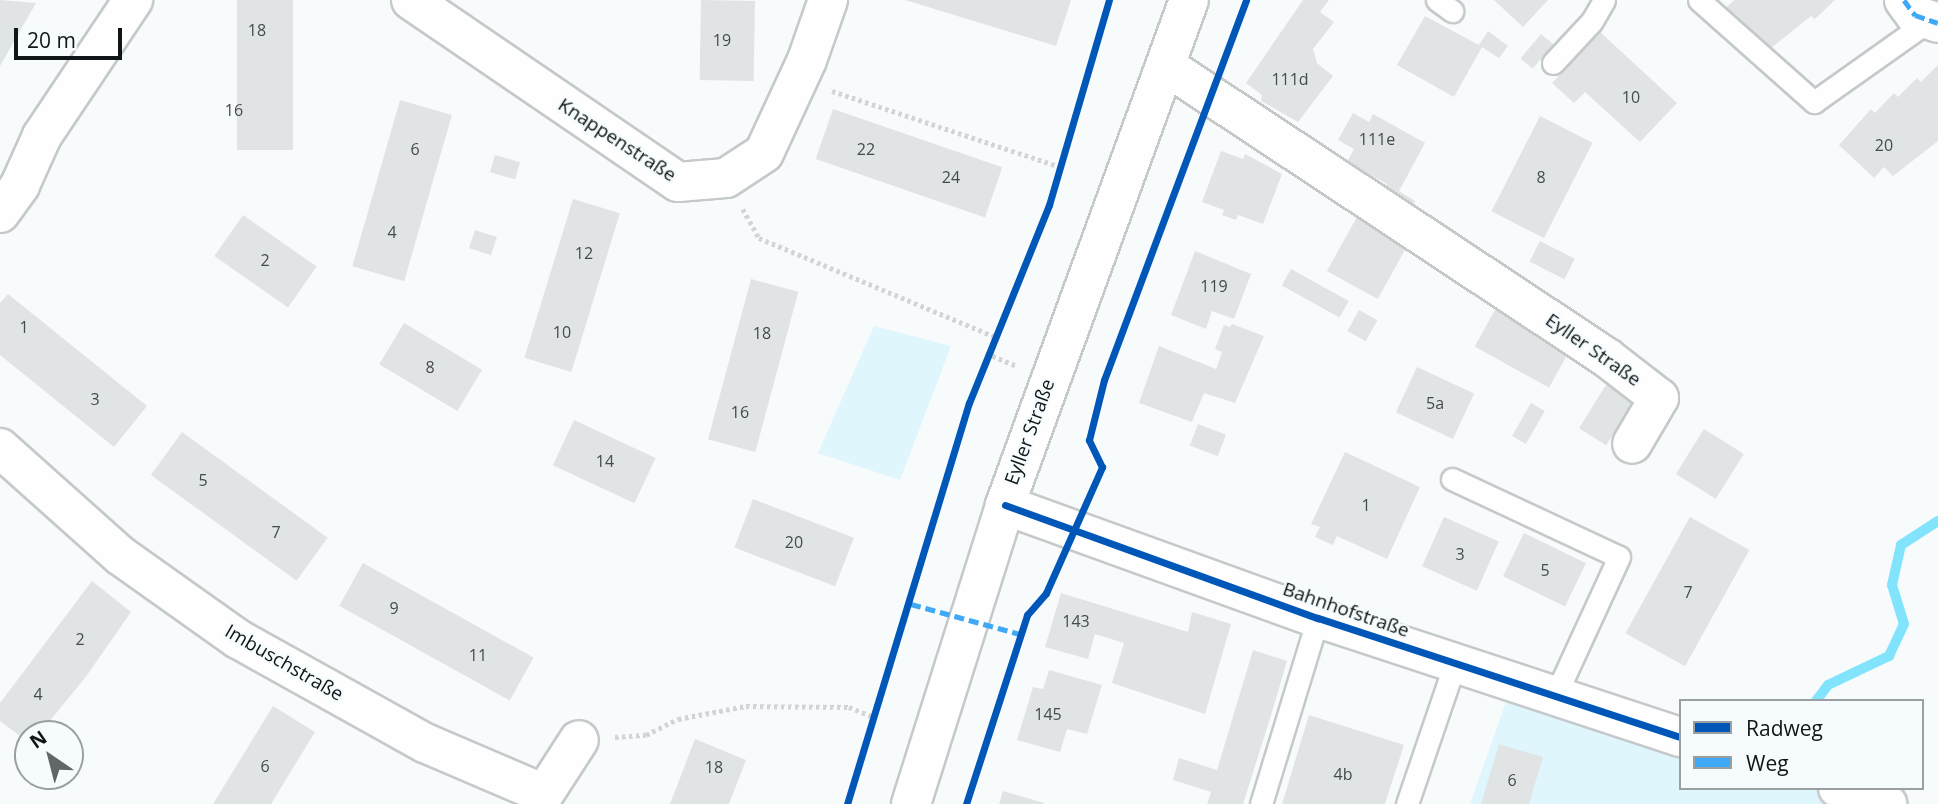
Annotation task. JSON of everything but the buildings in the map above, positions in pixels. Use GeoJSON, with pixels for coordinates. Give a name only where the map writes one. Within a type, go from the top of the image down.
{"type":"FeatureCollection","features":[{"type":"Feature","properties":{"kind":"street"},"geometry":{"type":"LineString","coordinates":[[0,213],[20,185],[42,136],[133,0]]}},
{"type":"Feature","properties":{"kind":"street","name":"Knappenstraße"},"geometry":{"type":"LineString","coordinates":[[411,0],[678,181],[726,178],[764,153],[798,80],[828,0]]}},
{"type":"Feature","properties":{"kind":"street","name":"Eyller Straße"},"geometry":{"type":"LineString","coordinates":[[911,804],[1005,505],[1189,0]]}},
{"type":"Feature","properties":{"kind":"street","name":"Eyller Straße"},"geometry":{"type":"LineString","coordinates":[[1166,66],[1606,357],[1659,398],[1632,444]]}},
{"type":"Feature","properties":{"kind":"street","name":"Imbuschstraße"},"geometry":{"type":"LineString","coordinates":[[0,448],[121,556],[238,639],[425,743],[544,794],[579,740]]}},
{"type":"Feature","properties":{"kind":"street","name":"Bahnhofstraße"},"geometry":{"type":"LineString","coordinates":[[1005,505],[1318,618],[1679,736]]}},
{"type":"Feature","properties":{"kind":"street"},"geometry":{"type":"LineString","coordinates":[[1844,790],[1887,804]]}},
{"type":"Feature","properties":{"kind":"lane"},"geometry":{"type":"LineString","coordinates":[[1553,63],[1592,21],[1604,0]]}},
{"type":"Feature","properties":{"kind":"lane"},"geometry":{"type":"LineString","coordinates":[[1699,0],[1814,102],[1924,14]]}},
{"type":"Feature","properties":{"kind":"lane"},"geometry":{"type":"LineString","coordinates":[[1452,479],[1619,557],[1555,696]]}},
{"type":"Feature","properties":{"kind":"lane"},"geometry":{"type":"LineString","coordinates":[[1261,804],[1318,618]]}},
{"type":"Feature","properties":{"kind":"lane"},"geometry":{"type":"LineString","coordinates":[[1407,804],[1455,663]]}},
{"type":"Feature","properties":{"kind":"path"},"geometry":{"type":"LineString","coordinates":[[798,80],[1060,167]]}},
{"type":"Feature","properties":{"kind":"path"},"geometry":{"type":"LineString","coordinates":[[726,178],[760,238],[993,336]]}},
{"type":"Feature","properties":{"kind":"path"},"geometry":{"type":"LineString","coordinates":[[579,740],[646,735],[678,719],[746,706],[849,707],[876,718]]}},
{"type":"Feature","properties":{"kind":"shaded area"},"geometry":{"type":"Polygon","coordinates":[[[874,326],[951,346],[900,480],[818,453],[874,326]]]}},
{"type":"Feature","properties":{"kind":"shaded area"},"geometry":{"type":"Polygon","coordinates":[[[1513,682],[1679,736],[1679,790],[1844,790],[1887,804],[1470,804],[1513,682]]]}},
{"type":"Feature","properties":{"kind":"waterway"},"geometry":{"type":"LineString","coordinates":[[1818,699],[1828,685],[1889,656],[1904,624],[1892,585],[1901,545],[1938,521]]}},
{"type":"Feature","properties":{"kind":"marked path"},"geometry":{"type":"LineString","coordinates":[[1904,0],[1915,15],[1938,23]]}},
{"type":"Feature","properties":{"kind":"marked path"},"geometry":{"type":"LineString","coordinates":[[911,604],[1020,634]]}},
{"type":"Feature","properties":{"kind":"cycle path"},"geometry":{"type":"LineString","coordinates":[[847,804],[969,403],[1049,205],[1109,0]]}},
{"type":"Feature","properties":{"kind":"cycle path"},"geometry":{"type":"LineString","coordinates":[[966,804],[1027,615],[1046,593],[1102,467],[1089,440],[1104,380],[1246,0]]}},
{"type":"Feature","properties":{"kind":"cycle path"},"geometry":{"type":"LineString","coordinates":[[1005,505],[1318,618],[1679,736]]}}]}
